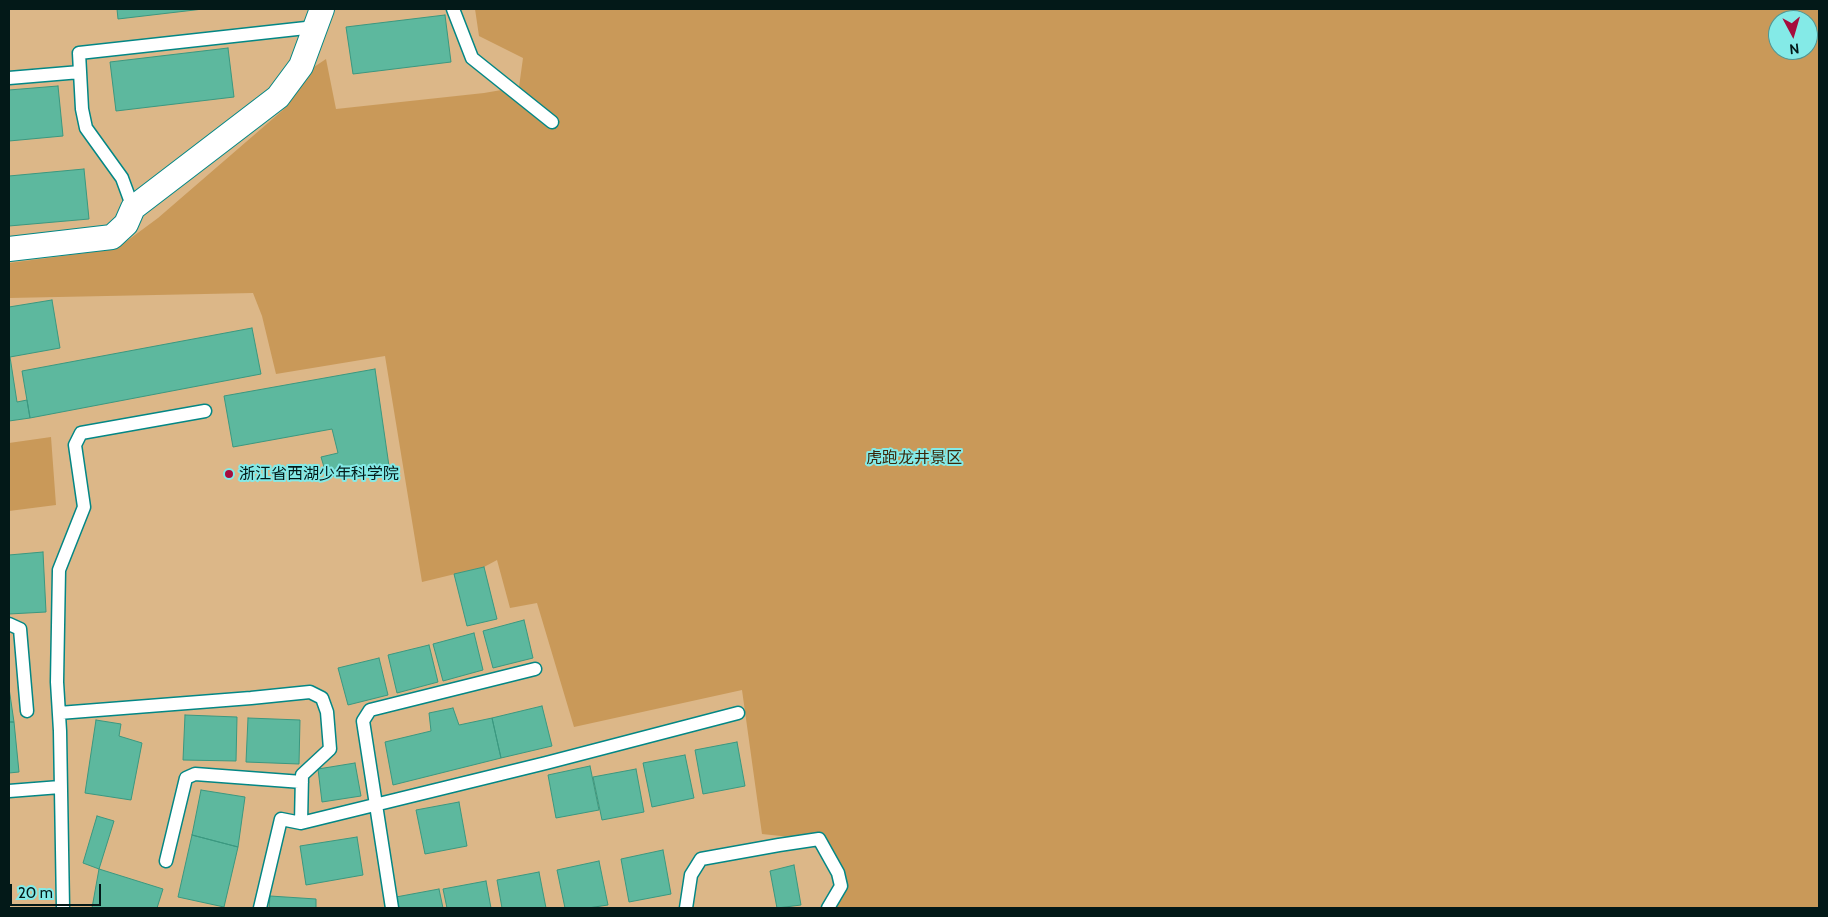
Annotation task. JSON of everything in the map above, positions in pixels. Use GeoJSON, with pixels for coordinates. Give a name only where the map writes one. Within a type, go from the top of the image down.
{"type":"FeatureCollection","features":[{"type":"Feature","properties":{"kind":"street"},"geometry":{"type":"LineString","coordinates":[[9,249],[112,237],[126,224],[133,208],[278,97],[301,66],[318,18]]}},
{"type":"Feature","properties":{"kind":"lane"},"geometry":{"type":"LineString","coordinates":[[453,9],[472,58],[552,122]]}},
{"type":"Feature","properties":{"kind":"lane"},"geometry":{"type":"LineString","coordinates":[[133,208],[122,178],[86,128],[82,109],[78,53],[318,18]]}},
{"type":"Feature","properties":{"kind":"lane"},"geometry":{"type":"LineString","coordinates":[[9,78],[80,72]]}},
{"type":"Feature","properties":{"kind":"lane"},"geometry":{"type":"LineString","coordinates":[[62,908],[57,682],[59,570],[84,507],[75,445],[81,433],[205,411]]}},
{"type":"Feature","properties":{"kind":"lane"},"geometry":{"type":"LineString","coordinates":[[9,624],[20,629],[27,711]]}},
{"type":"Feature","properties":{"kind":"lane"},"geometry":{"type":"LineString","coordinates":[[392,908],[363,721],[370,710],[534,669]]}},
{"type":"Feature","properties":{"kind":"lane"},"geometry":{"type":"LineString","coordinates":[[59,712],[310,692],[322,698],[327,712],[330,749],[302,776],[301,823]]}},
{"type":"Feature","properties":{"kind":"lane"},"geometry":{"type":"LineString","coordinates":[[260,908],[281,819],[301,823],[546,764],[738,714]]}},
{"type":"Feature","properties":{"kind":"lane"},"geometry":{"type":"LineString","coordinates":[[166,860],[186,778],[195,774],[302,782]]}},
{"type":"Feature","properties":{"kind":"lane"},"geometry":{"type":"LineString","coordinates":[[9,791],[60,787]]}},
{"type":"Feature","properties":{"kind":"lane"},"geometry":{"type":"LineString","coordinates":[[686,908],[691,875],[701,859],[819,839],[838,873],[840,886],[828,908]]}},
{"type":"Feature","properties":{"kind":"green space","name":"虎跑龙井景区"},"geometry":{"type":"Polygon","coordinates":[[[9,9],[1819,9],[1819,908],[9,908],[9,9]]]}},
{"type":"Feature","properties":{"kind":"green space","name":"虎跑龙井景区"},"geometry":{"type":"Polygon","coordinates":[[[475,9],[1819,9],[1819,908],[827,908],[838,873],[819,840],[762,834],[742,690],[574,727],[537,603],[510,608],[497,560],[484,567],[422,582],[385,356],[276,374],[262,316],[253,293],[9,298],[9,263],[116,249],[158,218],[283,110],[314,67],[326,59],[336,109],[484,93],[519,87],[523,58],[479,36],[475,9]]]}},
{"type":"Feature","properties":{"kind":"green space"},"geometry":{"type":"Polygon","coordinates":[[[51,437],[56,505],[9,511],[9,443],[51,437]]]}},
{"type":"Feature","properties":{"kind":"building"},"geometry":{"type":"Polygon","coordinates":[[[117,9],[203,9],[118,19],[117,9]]]}},
{"type":"Feature","properties":{"kind":"building"},"geometry":{"type":"Polygon","coordinates":[[[445,15],[451,62],[353,74],[346,27],[445,15]]]}},
{"type":"Feature","properties":{"kind":"building"},"geometry":{"type":"Polygon","coordinates":[[[228,48],[234,97],[116,111],[110,62],[228,48]]]}},
{"type":"Feature","properties":{"kind":"building"},"geometry":{"type":"Polygon","coordinates":[[[58,86],[63,136],[9,141],[9,90],[58,86]]]}},
{"type":"Feature","properties":{"kind":"building"},"geometry":{"type":"Polygon","coordinates":[[[84,169],[89,219],[9,226],[9,176],[84,169]]]}},
{"type":"Feature","properties":{"kind":"building"},"geometry":{"type":"Polygon","coordinates":[[[52,300],[60,348],[10,357],[17,402],[27,400],[30,418],[9,421],[9,307],[52,300]]]}},
{"type":"Feature","properties":{"kind":"building"},"geometry":{"type":"Polygon","coordinates":[[[252,328],[261,374],[30,418],[22,371],[252,328]]]}},
{"type":"Feature","properties":{"kind":"building"},"geometry":{"type":"Polygon","coordinates":[[[375,369],[389,466],[327,477],[321,457],[338,453],[332,429],[233,447],[224,396],[375,369]]]}},
{"type":"Feature","properties":{"kind":"building"},"geometry":{"type":"Polygon","coordinates":[[[43,552],[46,612],[9,614],[9,555],[43,552]]]}},
{"type":"Feature","properties":{"kind":"building"},"geometry":{"type":"Polygon","coordinates":[[[484,567],[497,619],[467,626],[454,574],[484,567]]]}},
{"type":"Feature","properties":{"kind":"building"},"geometry":{"type":"Polygon","coordinates":[[[524,620],[533,658],[493,668],[483,631],[524,620]]]}},
{"type":"Feature","properties":{"kind":"building"},"geometry":{"type":"Polygon","coordinates":[[[474,633],[483,670],[443,681],[433,644],[474,633]]]}},
{"type":"Feature","properties":{"kind":"building"},"geometry":{"type":"Polygon","coordinates":[[[429,645],[438,682],[397,693],[388,655],[429,645]]]}},
{"type":"Feature","properties":{"kind":"building"},"geometry":{"type":"Polygon","coordinates":[[[379,658],[388,695],[348,705],[338,668],[379,658]]]}},
{"type":"Feature","properties":{"kind":"building"},"geometry":{"type":"Polygon","coordinates":[[[9,688],[14,722],[9,722],[9,688]]]}},
{"type":"Feature","properties":{"kind":"building"},"geometry":{"type":"Polygon","coordinates":[[[542,706],[552,746],[501,758],[492,718],[542,706]]]}},
{"type":"Feature","properties":{"kind":"building"},"geometry":{"type":"Polygon","coordinates":[[[453,708],[459,725],[492,718],[501,758],[393,785],[385,742],[431,731],[429,713],[453,708]]]}},
{"type":"Feature","properties":{"kind":"building"},"geometry":{"type":"Polygon","coordinates":[[[185,715],[237,717],[236,761],[183,760],[185,715]]]}},
{"type":"Feature","properties":{"kind":"building"},"geometry":{"type":"Polygon","coordinates":[[[248,718],[300,720],[299,764],[246,762],[248,718]]]}},
{"type":"Feature","properties":{"kind":"building"},"geometry":{"type":"Polygon","coordinates":[[[96,720],[121,724],[119,736],[142,743],[131,800],[85,793],[96,720]]]}},
{"type":"Feature","properties":{"kind":"building"},"geometry":{"type":"Polygon","coordinates":[[[9,722],[14,722],[19,772],[9,773],[9,722]]]}},
{"type":"Feature","properties":{"kind":"building"},"geometry":{"type":"Polygon","coordinates":[[[737,742],[745,786],[703,794],[695,750],[737,742]]]}},
{"type":"Feature","properties":{"kind":"building"},"geometry":{"type":"Polygon","coordinates":[[[685,755],[694,798],[652,807],[643,763],[685,755]]]}},
{"type":"Feature","properties":{"kind":"building"},"geometry":{"type":"Polygon","coordinates":[[[355,763],[361,796],[322,802],[318,769],[355,763]]]}},
{"type":"Feature","properties":{"kind":"building"},"geometry":{"type":"Polygon","coordinates":[[[590,766],[599,810],[556,818],[548,775],[590,766]]]}},
{"type":"Feature","properties":{"kind":"building"},"geometry":{"type":"Polygon","coordinates":[[[636,769],[644,812],[602,820],[593,777],[636,769]]]}},
{"type":"Feature","properties":{"kind":"building"},"geometry":{"type":"Polygon","coordinates":[[[201,790],[245,797],[238,847],[192,835],[201,790]]]}},
{"type":"Feature","properties":{"kind":"building"},"geometry":{"type":"Polygon","coordinates":[[[459,802],[467,846],[425,854],[416,810],[459,802]]]}},
{"type":"Feature","properties":{"kind":"building"},"geometry":{"type":"Polygon","coordinates":[[[97,816],[114,821],[99,869],[83,863],[97,816]]]}},
{"type":"Feature","properties":{"kind":"building"},"geometry":{"type":"Polygon","coordinates":[[[192,835],[238,847],[224,907],[178,897],[192,835]]]}},
{"type":"Feature","properties":{"kind":"building"},"geometry":{"type":"Polygon","coordinates":[[[357,837],[363,875],[306,885],[300,846],[357,837]]]}},
{"type":"Feature","properties":{"kind":"building"},"geometry":{"type":"Polygon","coordinates":[[[663,850],[671,894],[629,902],[621,859],[663,850]]]}},
{"type":"Feature","properties":{"kind":"building"},"geometry":{"type":"Polygon","coordinates":[[[599,861],[608,905],[588,908],[565,908],[557,870],[599,861]]]}},
{"type":"Feature","properties":{"kind":"building"},"geometry":{"type":"Polygon","coordinates":[[[794,865],[801,905],[777,908],[770,871],[794,865]]]}},
{"type":"Feature","properties":{"kind":"building"},"geometry":{"type":"Polygon","coordinates":[[[99,869],[163,889],[157,908],[92,908],[99,869]]]}},
{"type":"Feature","properties":{"kind":"building"},"geometry":{"type":"Polygon","coordinates":[[[539,872],[546,908],[502,908],[497,880],[539,872]]]}},
{"type":"Feature","properties":{"kind":"building"},"geometry":{"type":"Polygon","coordinates":[[[486,881],[491,908],[447,908],[443,889],[486,881]]]}},
{"type":"Feature","properties":{"kind":"building"},"geometry":{"type":"Polygon","coordinates":[[[439,889],[443,908],[399,908],[396,897],[439,889]]]}},
{"type":"Feature","properties":{"kind":"building"},"geometry":{"type":"Polygon","coordinates":[[[270,896],[316,899],[316,908],[269,908],[270,896]]]}},
{"type":"Feature","properties":{"kind":"place","name":"浙江省西湖少年科学院"},"geometry":{"type":"Point","coordinates":[229,474]}}]}
